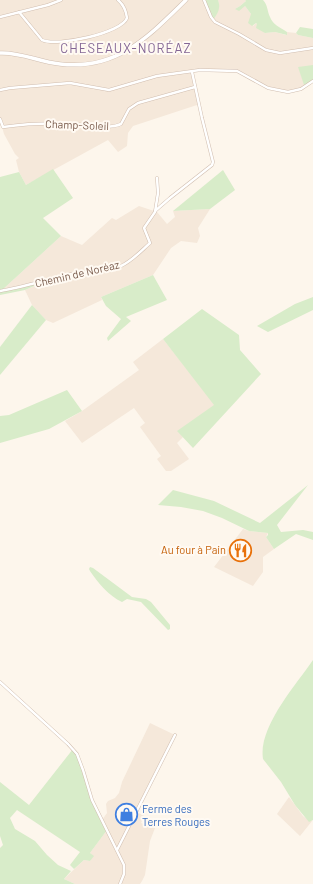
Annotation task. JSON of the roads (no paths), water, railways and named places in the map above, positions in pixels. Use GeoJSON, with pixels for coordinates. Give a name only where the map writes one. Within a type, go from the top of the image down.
{"type":"FeatureCollection","features":[{"type":"Feature","properties":{"kind":"street"},"geometry":{"type":"LineString","coordinates":[[0,17],[48,5],[60,0]]}},
{"type":"Feature","properties":{"kind":"street"},"geometry":{"type":"LineString","coordinates":[[19,12],[46,42],[71,41],[93,36],[124,23],[127,16],[123,5],[118,0]]}},
{"type":"Feature","properties":{"kind":"street"},"geometry":{"type":"LineString","coordinates":[[0,53],[21,54],[61,64],[84,64],[101,61],[120,54],[143,40],[186,0]]}},
{"type":"Feature","properties":{"kind":"street"},"geometry":{"type":"LineString","coordinates":[[204,0],[211,17],[215,22],[266,50],[280,53],[313,48]]}},
{"type":"Feature","properties":{"kind":"street"},"geometry":{"type":"LineString","coordinates":[[0,90],[70,83],[109,90],[157,76],[200,70],[237,71],[268,88],[288,92],[301,89],[313,82]]}},
{"type":"Feature","properties":{"kind":"street"},"geometry":{"type":"LineString","coordinates":[[155,212],[170,198],[212,165],[213,162],[192,72]]}},
{"type":"Feature","properties":{"kind":"street","name":"Champ-Soleil"},"geometry":{"type":"LineString","coordinates":[[0,119],[3,127],[47,124],[114,126],[121,124],[129,109],[138,103],[195,87]]}},
{"type":"Feature","properties":{"kind":"street","name":"Chemin de Noréaz"},"geometry":{"type":"LineString","coordinates":[[0,291],[71,275],[120,267],[150,243],[144,228],[155,212],[158,193],[157,178]]}},
{"type":"Feature","properties":{"kind":"street"},"geometry":{"type":"LineString","coordinates":[[0,682],[63,739],[77,754],[92,800],[125,869],[120,884]]}},
{"type":"Feature","properties":{"kind":"street"},"geometry":{"type":"LineString","coordinates":[[117,850],[174,735]]}},
{"type":"Feature","properties":{"kind":"place","name":"Au four à Pain"},"geometry":{"type":"Point","coordinates":[241,550]}},
{"type":"Feature","properties":{"kind":"place","name":"Ferme des Terres Rouges"},"geometry":{"type":"Point","coordinates":[126,815]}},
{"type":"Feature","properties":{"kind":"district","name":"CHESEAUX-NORÉAZ"},"geometry":{"type":"Point","coordinates":[126,48]}}]}
